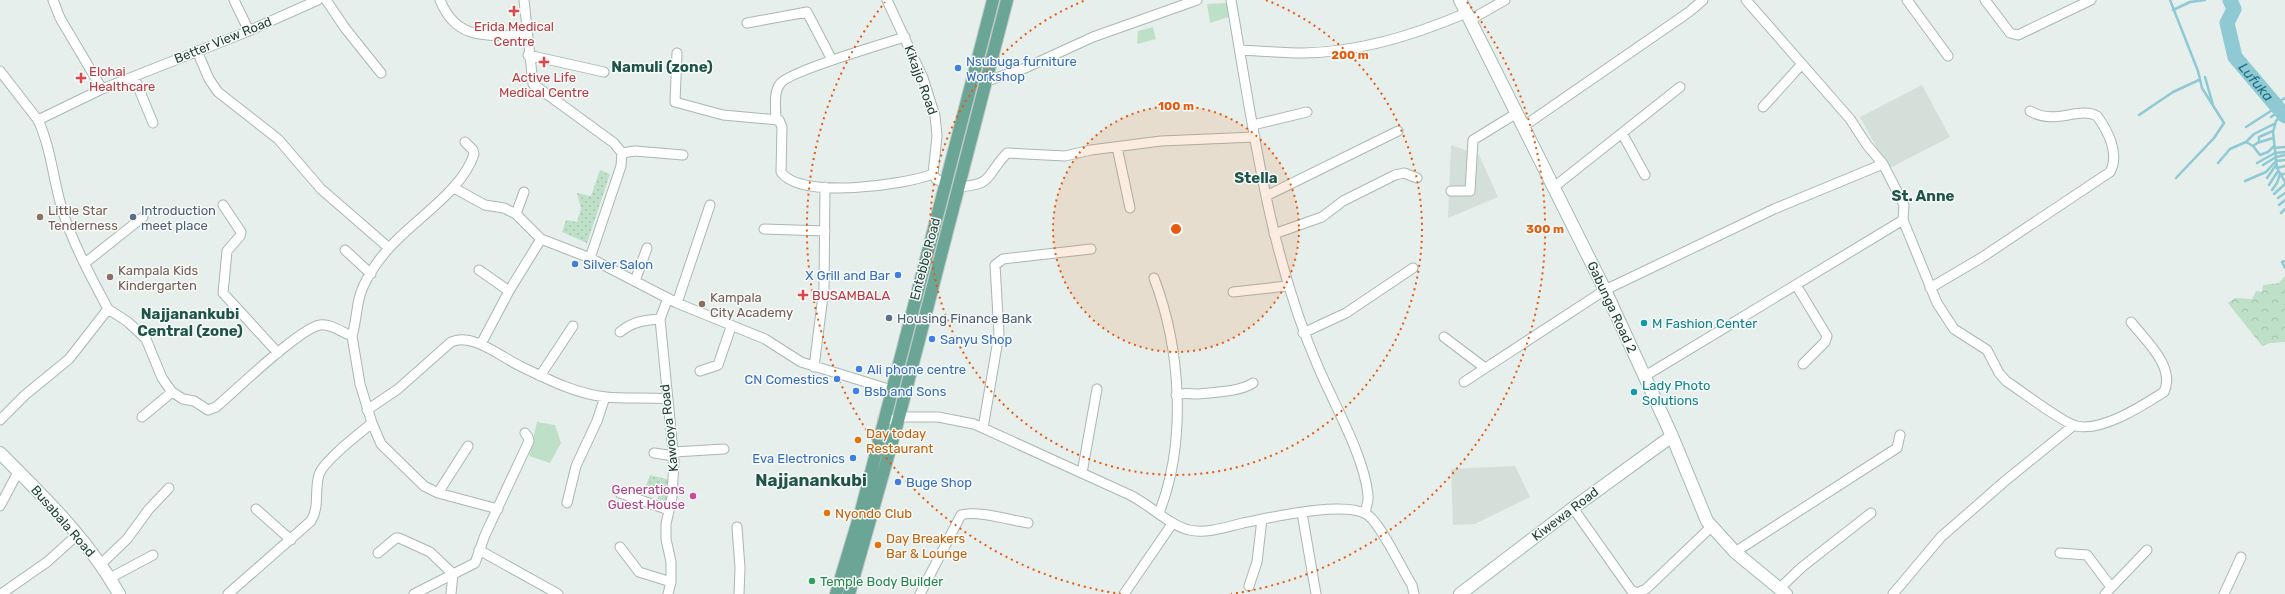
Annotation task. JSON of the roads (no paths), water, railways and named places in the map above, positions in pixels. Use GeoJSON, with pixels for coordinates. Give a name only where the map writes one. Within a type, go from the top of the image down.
{"type":"FeatureCollection","features":[{"type":"Feature","properties":{"kind":"main road","name":"Entebbe Road"},"geometry":{"type":"LineString","coordinates":[[836,594],[860,511],[890,390],[946,184],[993,0]]}},
{"type":"Feature","properties":{"kind":"main road","name":"Entebbe Road"},"geometry":{"type":"LineString","coordinates":[[849,594],[898,421],[1007,0]]}},
{"type":"Feature","properties":{"kind":"street"},"geometry":{"type":"LineString","coordinates":[[53,0],[60,18],[102,89]]}},
{"type":"Feature","properties":{"kind":"street"},"geometry":{"type":"LineString","coordinates":[[234,0],[249,31]]}},
{"type":"Feature","properties":{"kind":"street","name":"Better View Road"},"geometry":{"type":"LineString","coordinates":[[38,120],[102,89],[249,31],[318,0]]}},
{"type":"Feature","properties":{"kind":"street"},"geometry":{"type":"LineString","coordinates":[[326,0],[345,28],[381,73]]}},
{"type":"Feature","properties":{"kind":"street"},"geometry":{"type":"LineString","coordinates":[[440,0],[451,20],[460,29],[470,33],[526,35]]}},
{"type":"Feature","properties":{"kind":"street"},"geometry":{"type":"LineString","coordinates":[[524,0],[531,81],[537,88],[614,143],[622,154],[622,166],[590,258]]}},
{"type":"Feature","properties":{"kind":"street","name":"Kikajjo Road"},"geometry":{"type":"LineString","coordinates":[[887,0],[923,78],[935,116],[937,136],[933,169]]}},
{"type":"Feature","properties":{"kind":"street"},"geometry":{"type":"LineString","coordinates":[[987,81],[1023,69],[1093,37],[1197,0]]}},
{"type":"Feature","properties":{"kind":"street"},"geometry":{"type":"LineString","coordinates":[[1231,0],[1266,196],[1287,286],[1303,333],[1362,468],[1368,496],[1364,513]]}},
{"type":"Feature","properties":{"kind":"street","name":"Gabunga Road 2"},"geometry":{"type":"LineString","coordinates":[[1460,0],[1605,290],[1672,436],[1711,527],[1735,552],[1782,591]]}},
{"type":"Feature","properties":{"kind":"street"},"geometry":{"type":"LineString","coordinates":[[1240,50],[1305,53],[1351,47],[1416,33],[1468,17],[1504,0]]}},
{"type":"Feature","properties":{"kind":"street"},"geometry":{"type":"LineString","coordinates":[[1524,126],[1689,12],[1703,0]]}},
{"type":"Feature","properties":{"kind":"street"},"geometry":{"type":"LineString","coordinates":[[1746,0],[1801,65],[1850,119],[1867,145],[1883,164],[1904,205],[1903,220],[1930,288],[1954,328],[1987,350],[1999,373],[2006,381],[2074,425],[2090,426],[2127,414],[2164,392],[2166,381],[2162,362],[2131,322]]}},
{"type":"Feature","properties":{"kind":"street"},"geometry":{"type":"LineString","coordinates":[[1907,0],[1948,56]]}},
{"type":"Feature","properties":{"kind":"street"},"geometry":{"type":"LineString","coordinates":[[1985,0],[2010,32],[2018,35],[2091,0]]}},
{"type":"Feature","properties":{"kind":"street"},"geometry":{"type":"LineString","coordinates":[[747,23],[807,12],[832,60]]}},
{"type":"Feature","properties":{"kind":"street"},"geometry":{"type":"LineString","coordinates":[[776,120],[776,91],[781,82],[832,60],[905,37]]}},
{"type":"Feature","properties":{"kind":"street"},"geometry":{"type":"LineString","coordinates":[[197,52],[218,92],[278,139],[321,189],[389,248]]}},
{"type":"Feature","properties":{"kind":"street"},"geometry":{"type":"LineString","coordinates":[[677,53],[673,96],[677,104],[723,115],[776,120],[782,124],[781,172],[790,181],[825,187],[847,188],[905,182],[933,169],[936,179],[946,184]]}},
{"type":"Feature","properties":{"kind":"street"},"geometry":{"type":"LineString","coordinates":[[528,55],[604,72]]}},
{"type":"Feature","properties":{"kind":"street"},"geometry":{"type":"LineString","coordinates":[[1763,107],[1801,65]]}},
{"type":"Feature","properties":{"kind":"street"},"geometry":{"type":"LineString","coordinates":[[0,71],[38,120],[47,144],[62,207],[85,263],[108,309],[128,322],[146,340],[162,378],[172,392],[182,399],[197,403],[204,409],[212,410],[278,353],[308,330],[320,325],[352,336]]}},
{"type":"Feature","properties":{"kind":"street"},"geometry":{"type":"LineString","coordinates":[[134,77],[152,122]]}},
{"type":"Feature","properties":{"kind":"street"},"geometry":{"type":"LineString","coordinates":[[1554,187],[1680,87]]}},
{"type":"Feature","properties":{"kind":"street"},"geometry":{"type":"LineString","coordinates":[[1930,288],[1982,258],[2110,172],[2115,159],[2113,149],[2108,134],[2097,116],[2089,113],[2049,118],[2040,117],[2030,111]]}},
{"type":"Feature","properties":{"kind":"street"},"geometry":{"type":"LineString","coordinates":[[1253,125],[1307,112]]}},
{"type":"Feature","properties":{"kind":"street"},"geometry":{"type":"LineString","coordinates":[[1451,191],[1470,191],[1473,140],[1517,112]]}},
{"type":"Feature","properties":{"kind":"street"},"geometry":{"type":"LineString","coordinates":[[1266,196],[1398,132]]}},
{"type":"Feature","properties":{"kind":"street"},"geometry":{"type":"LineString","coordinates":[[1622,132],[1645,176]]}},
{"type":"Feature","properties":{"kind":"street"},"geometry":{"type":"LineString","coordinates":[[958,187],[978,186],[986,182],[1007,153],[1065,156],[1092,150],[1160,141],[1255,137]]}},
{"type":"Feature","properties":{"kind":"street"},"geometry":{"type":"LineString","coordinates":[[465,142],[473,150],[474,154],[454,188],[424,213],[389,248],[371,274],[359,299],[356,323],[352,336],[360,384],[367,410],[379,440],[387,450],[424,486],[438,493],[498,510]]}},
{"type":"Feature","properties":{"kind":"street"},"geometry":{"type":"LineString","coordinates":[[1117,147],[1130,208]]}},
{"type":"Feature","properties":{"kind":"street"},"geometry":{"type":"LineString","coordinates":[[622,154],[635,151],[682,155]]}},
{"type":"Feature","properties":{"kind":"street"},"geometry":{"type":"LineString","coordinates":[[1464,382],[1605,290],[1774,210],[1883,164]]}},
{"type":"Feature","properties":{"kind":"street"},"geometry":{"type":"LineString","coordinates":[[1274,234],[1322,217],[1343,201],[1395,175],[1404,173],[1417,178]]}},
{"type":"Feature","properties":{"kind":"street"},"geometry":{"type":"LineString","coordinates":[[814,367],[824,288],[825,187]]}},
{"type":"Feature","properties":{"kind":"street"},"geometry":{"type":"LineString","coordinates":[[454,188],[485,205],[504,208],[516,214],[541,238],[590,258],[635,280],[676,303],[731,327],[765,339],[801,362],[904,394]]}},
{"type":"Feature","properties":{"kind":"street"},"geometry":{"type":"LineString","coordinates":[[516,214],[524,192]]}},
{"type":"Feature","properties":{"kind":"street"},"geometry":{"type":"LineString","coordinates":[[223,205],[241,232],[240,236],[231,244],[227,251],[224,293],[278,353]]}},
{"type":"Feature","properties":{"kind":"street"},"geometry":{"type":"LineString","coordinates":[[676,303],[710,205]]}},
{"type":"Feature","properties":{"kind":"street"},"geometry":{"type":"LineString","coordinates":[[85,263],[143,217]]}},
{"type":"Feature","properties":{"kind":"street"},"geometry":{"type":"LineString","coordinates":[[1645,376],[1903,220]]}},
{"type":"Feature","properties":{"kind":"street"},"geometry":{"type":"LineString","coordinates":[[764,229],[825,231]]}},
{"type":"Feature","properties":{"kind":"street"},"geometry":{"type":"LineString","coordinates":[[481,344],[509,291],[541,238]]}},
{"type":"Feature","properties":{"kind":"street"},"geometry":{"type":"LineString","coordinates":[[635,280],[647,248]]}},
{"type":"Feature","properties":{"kind":"street"},"geometry":{"type":"LineString","coordinates":[[983,428],[1000,334],[995,265],[1003,259],[1092,249]]}},
{"type":"Feature","properties":{"kind":"street"},"geometry":{"type":"LineString","coordinates":[[345,250],[371,274]]}},
{"type":"Feature","properties":{"kind":"street"},"geometry":{"type":"LineString","coordinates":[[1303,333],[1346,313],[1413,268]]}},
{"type":"Feature","properties":{"kind":"street"},"geometry":{"type":"LineString","coordinates":[[479,270],[509,291]]}},
{"type":"Feature","properties":{"kind":"street"},"geometry":{"type":"LineString","coordinates":[[1154,278],[1163,302],[1173,352],[1176,395],[1174,465],[1170,484],[1159,513]]}},
{"type":"Feature","properties":{"kind":"street"},"geometry":{"type":"LineString","coordinates":[[1796,285],[1827,336],[1825,342],[1803,364]]}},
{"type":"Feature","properties":{"kind":"street"},"geometry":{"type":"LineString","coordinates":[[1233,292],[1287,286]]}},
{"type":"Feature","properties":{"kind":"street","name":"Kawooya Road"},"geometry":{"type":"LineString","coordinates":[[668,298],[660,320],[667,399],[674,454],[674,474],[666,524],[666,539],[671,562],[672,582]]}},
{"type":"Feature","properties":{"kind":"street"},"geometry":{"type":"LineString","coordinates":[[0,420],[25,395],[80,348],[108,309]]}},
{"type":"Feature","properties":{"kind":"street"},"geometry":{"type":"LineString","coordinates":[[620,332],[628,325],[638,321],[660,320]]}},
{"type":"Feature","properties":{"kind":"street"},"geometry":{"type":"LineString","coordinates":[[540,376],[573,326]]}},
{"type":"Feature","properties":{"kind":"street"},"geometry":{"type":"LineString","coordinates":[[700,372],[718,365],[731,327]]}},
{"type":"Feature","properties":{"kind":"street"},"geometry":{"type":"LineString","coordinates":[[1444,337],[1485,368]]}},
{"type":"Feature","properties":{"kind":"street"},"geometry":{"type":"LineString","coordinates":[[367,410],[398,389],[451,342],[462,339],[481,344],[540,376],[564,386],[605,396],[667,399]]}},
{"type":"Feature","properties":{"kind":"street"},"geometry":{"type":"LineString","coordinates":[[1176,395],[1182,392],[1196,394],[1248,387],[1253,383]]}},
{"type":"Feature","properties":{"kind":"street"},"geometry":{"type":"LineString","coordinates":[[1082,473],[1096,389]]}},
{"type":"Feature","properties":{"kind":"street"},"geometry":{"type":"LineString","coordinates":[[142,417],[172,392]]}},
{"type":"Feature","properties":{"kind":"street"},"geometry":{"type":"LineString","coordinates":[[567,503],[576,466],[597,421],[605,396]]}},
{"type":"Feature","properties":{"kind":"street"},"geometry":{"type":"LineString","coordinates":[[883,418],[898,421],[901,417],[930,417],[962,421],[983,428],[1130,495],[1159,513],[1172,524],[1189,530],[1207,531],[1262,519],[1302,513],[1345,509],[1364,513],[1375,522],[1412,586],[1414,594]]}},
{"type":"Feature","properties":{"kind":"street"},"geometry":{"type":"LineString","coordinates":[[228,594],[312,521],[317,507],[318,481],[322,467],[372,423]]}},
{"type":"Feature","properties":{"kind":"street"},"geometry":{"type":"LineString","coordinates":[[1893,594],[1942,537],[2005,481],[2074,425]]}},
{"type":"Feature","properties":{"kind":"street"},"geometry":{"type":"LineString","coordinates":[[414,594],[475,563],[479,550],[528,441],[528,437],[525,433]]}},
{"type":"Feature","properties":{"kind":"street"},"geometry":{"type":"LineString","coordinates":[[1735,552],[1897,448],[1900,435]]}},
{"type":"Feature","properties":{"kind":"street","name":"Kiwewa Road"},"geometry":{"type":"LineString","coordinates":[[1460,594],[1573,508],[1672,436]]}},
{"type":"Feature","properties":{"kind":"street"},"geometry":{"type":"LineString","coordinates":[[438,493],[468,446]]}},
{"type":"Feature","properties":{"kind":"street"},"geometry":{"type":"LineString","coordinates":[[654,453],[674,454],[724,449]]}},
{"type":"Feature","properties":{"kind":"street","name":"Busabala Road"},"geometry":{"type":"LineString","coordinates":[[0,453],[77,535],[110,578],[119,594]]}},
{"type":"Feature","properties":{"kind":"street"},"geometry":{"type":"LineString","coordinates":[[0,506],[18,472]]}},
{"type":"Feature","properties":{"kind":"street"},"geometry":{"type":"LineString","coordinates":[[100,565],[127,539],[149,509],[169,488]]}},
{"type":"Feature","properties":{"kind":"street"},"geometry":{"type":"LineString","coordinates":[[620,493],[669,510]]}},
{"type":"Feature","properties":{"kind":"street"},"geometry":{"type":"LineString","coordinates":[[1573,508],[1631,590],[1637,593],[1646,589],[1711,527]]}},
{"type":"Feature","properties":{"kind":"street"},"geometry":{"type":"LineString","coordinates":[[256,509],[291,540]]}},
{"type":"Feature","properties":{"kind":"street"},"geometry":{"type":"LineString","coordinates":[[1302,513],[1316,594]]}},
{"type":"Feature","properties":{"kind":"street"},"geometry":{"type":"LineString","coordinates":[[1782,591],[1802,567],[1871,513]]}},
{"type":"Feature","properties":{"kind":"street"},"geometry":{"type":"LineString","coordinates":[[920,594],[961,516],[966,514],[979,515],[1028,523]]}},
{"type":"Feature","properties":{"kind":"street"},"geometry":{"type":"LineString","coordinates":[[1249,586],[1257,562],[1262,519]]}},
{"type":"Feature","properties":{"kind":"street"},"geometry":{"type":"LineString","coordinates":[[1129,592],[1172,524]]}},
{"type":"Feature","properties":{"kind":"street"},"geometry":{"type":"LineString","coordinates":[[737,527],[740,568],[738,594]]}},
{"type":"Feature","properties":{"kind":"street"},"geometry":{"type":"LineString","coordinates":[[1,594],[47,562],[77,535]]}},
{"type":"Feature","properties":{"kind":"street"},"geometry":{"type":"LineString","coordinates":[[378,553],[396,538],[430,552],[453,574],[452,594]]}},
{"type":"Feature","properties":{"kind":"street"},"geometry":{"type":"LineString","coordinates":[[620,546],[639,572],[672,582],[668,594]]}},
{"type":"Feature","properties":{"kind":"street"},"geometry":{"type":"LineString","coordinates":[[479,550],[558,594]]}},
{"type":"Feature","properties":{"kind":"street"},"geometry":{"type":"LineString","coordinates":[[2060,553],[2082,553],[2088,555],[2108,591],[2147,550]]}},
{"type":"Feature","properties":{"kind":"street"},"geometry":{"type":"LineString","coordinates":[[110,578],[153,555]]}},
{"type":"Feature","properties":{"kind":"street"},"geometry":{"type":"LineString","coordinates":[[2224,594],[2241,557]]}},
{"type":"Feature","properties":{"kind":"waterway"},"geometry":{"type":"LineString","coordinates":[[2170,0],[2198,71],[2202,88],[2224,123],[2214,138],[2176,178]]}},
{"type":"Feature","properties":{"kind":"waterway"},"geometry":{"type":"LineString","coordinates":[[2173,10],[2190,2],[2205,0]]}},
{"type":"Feature","properties":{"kind":"waterway","name":"Lufuka"},"geometry":{"type":"LineString","coordinates":[[2230,0],[2234,9],[2227,23],[2235,57],[2285,116]]}},
{"type":"Feature","properties":{"kind":"waterway"},"geometry":{"type":"LineString","coordinates":[[2205,77],[2213,105]]}},
{"type":"Feature","properties":{"kind":"waterway"},"geometry":{"type":"LineString","coordinates":[[2139,115],[2173,92],[2199,80]]}},
{"type":"Feature","properties":{"kind":"waterway"},"geometry":{"type":"LineString","coordinates":[[2274,105],[2285,98]]}},
{"type":"Feature","properties":{"kind":"waterway"},"geometry":{"type":"LineString","coordinates":[[2246,127],[2277,107]]}},
{"type":"Feature","properties":{"kind":"waterway"},"geometry":{"type":"LineString","coordinates":[[2271,117],[2280,111]]}},
{"type":"Feature","properties":{"kind":"waterway"},"geometry":{"type":"LineString","coordinates":[[2283,114],[2276,121],[2273,132],[2277,168],[2285,182]]}},
{"type":"Feature","properties":{"kind":"waterway"},"geometry":{"type":"LineString","coordinates":[[2218,163],[2230,149],[2246,142],[2254,134],[2274,124]]}},
{"type":"Feature","properties":{"kind":"waterway"},"geometry":{"type":"LineString","coordinates":[[2253,146],[2259,142],[2259,137],[2273,131]]}},
{"type":"Feature","properties":{"kind":"waterway"},"geometry":{"type":"LineString","coordinates":[[2257,143],[2273,138]]}},
{"type":"Feature","properties":{"kind":"waterway"},"geometry":{"type":"LineString","coordinates":[[2246,142],[2253,146],[2260,155],[2268,152],[2274,146]]}},
{"type":"Feature","properties":{"kind":"waterway"},"geometry":{"type":"LineString","coordinates":[[2274,148],[2285,147]]}},
{"type":"Feature","properties":{"kind":"waterway"},"geometry":{"type":"LineString","coordinates":[[2257,163],[2275,153],[2285,152]]}},
{"type":"Feature","properties":{"kind":"waterway"},"geometry":{"type":"LineString","coordinates":[[2263,165],[2276,157],[2285,155]]}},
{"type":"Feature","properties":{"kind":"waterway"},"geometry":{"type":"LineString","coordinates":[[2245,181],[2266,172],[2276,161],[2285,160]]}},
{"type":"Feature","properties":{"kind":"waterway"},"geometry":{"type":"LineString","coordinates":[[2267,178],[2276,165]]}},
{"type":"Feature","properties":{"kind":"waterway"},"geometry":{"type":"LineString","coordinates":[[2277,168],[2285,166]]}},
{"type":"Feature","properties":{"kind":"waterway"},"geometry":{"type":"LineString","coordinates":[[2269,185],[2278,171]]}},
{"type":"Feature","properties":{"kind":"waterway"},"geometry":{"type":"LineString","coordinates":[[2272,190],[2277,183],[2280,174],[2285,174]]}},
{"type":"Feature","properties":{"kind":"waterway"},"geometry":{"type":"LineString","coordinates":[[2274,194],[2285,184]]}},
{"type":"Feature","properties":{"kind":"waterway"},"geometry":{"type":"LineString","coordinates":[[2278,198],[2285,193]]}},
{"type":"Feature","properties":{"kind":"waterway"},"geometry":{"type":"LineString","coordinates":[[2279,205],[2285,200]]}},
{"type":"Feature","properties":{"kind":"waterway"},"geometry":{"type":"LineString","coordinates":[[2281,213],[2285,209]]}},
{"type":"Feature","properties":{"kind":"waterway"},"geometry":{"type":"LineString","coordinates":[[2285,261],[2282,262],[2285,268]]}},
{"type":"Feature","properties":{"kind":"place","name":"Erida Medical Centre"},"geometry":{"type":"Point","coordinates":[514,11]}},
{"type":"Feature","properties":{"kind":"place","name":"Active Life Medical Centre"},"geometry":{"type":"Point","coordinates":[544,62]}},
{"type":"Feature","properties":{"kind":"place","name":"Nsubuga furniture Workshop"},"geometry":{"type":"Point","coordinates":[958,68]}},
{"type":"Feature","properties":{"kind":"place","name":"Elohai Healthcare"},"geometry":{"type":"Point","coordinates":[81,78]}},
{"type":"Feature","properties":{"kind":"place","name":"Little Star Tenderness"},"geometry":{"type":"Point","coordinates":[40,217]}},
{"type":"Feature","properties":{"kind":"place","name":"Introduction meet place"},"geometry":{"type":"Point","coordinates":[133,217]}},
{"type":"Feature","properties":{"kind":"place","name":"Silver Salon"},"geometry":{"type":"Point","coordinates":[575,264]}},
{"type":"Feature","properties":{"kind":"place","name":"X Grill and Bar"},"geometry":{"type":"Point","coordinates":[898,275]}},
{"type":"Feature","properties":{"kind":"place","name":"Kampala Kids Kindergarten"},"geometry":{"type":"Point","coordinates":[110,277]}},
{"type":"Feature","properties":{"kind":"place","name":"BUSAMBALA"},"geometry":{"type":"Point","coordinates":[803,295]}},
{"type":"Feature","properties":{"kind":"place","name":"Kampala City Academy"},"geometry":{"type":"Point","coordinates":[702,304]}},
{"type":"Feature","properties":{"kind":"place","name":"Housing Finance Bank"},"geometry":{"type":"Point","coordinates":[889,318]}},
{"type":"Feature","properties":{"kind":"place","name":"M Fashion Center"},"geometry":{"type":"Point","coordinates":[1644,323]}},
{"type":"Feature","properties":{"kind":"place","name":"Sanyu Shop"},"geometry":{"type":"Point","coordinates":[932,339]}},
{"type":"Feature","properties":{"kind":"place","name":"Ali phone centre"},"geometry":{"type":"Point","coordinates":[859,369]}},
{"type":"Feature","properties":{"kind":"place","name":"CN Comestics"},"geometry":{"type":"Point","coordinates":[837,379]}},
{"type":"Feature","properties":{"kind":"place","name":"Bsb and Sons"},"geometry":{"type":"Point","coordinates":[856,391]}},
{"type":"Feature","properties":{"kind":"place","name":"Lady Photo Solutions"},"geometry":{"type":"Point","coordinates":[1634,392]}},
{"type":"Feature","properties":{"kind":"place","name":"Day today Restaurant"},"geometry":{"type":"Point","coordinates":[858,440]}},
{"type":"Feature","properties":{"kind":"place","name":"Eva Electronics"},"geometry":{"type":"Point","coordinates":[853,458]}},
{"type":"Feature","properties":{"kind":"place","name":"Buge Shop"},"geometry":{"type":"Point","coordinates":[898,482]}},
{"type":"Feature","properties":{"kind":"place","name":"Generations Guest House"},"geometry":{"type":"Point","coordinates":[693,496]}},
{"type":"Feature","properties":{"kind":"place","name":"Nyondo Club"},"geometry":{"type":"Point","coordinates":[827,513]}},
{"type":"Feature","properties":{"kind":"place","name":"Day Breakers Bar & Lounge"},"geometry":{"type":"Point","coordinates":[878,545]}},
{"type":"Feature","properties":{"kind":"place","name":"Temple Body Builder"},"geometry":{"type":"Point","coordinates":[812,581]}},
{"type":"Feature","properties":{"kind":"district","name":"Namuli (zone)"},"geometry":{"type":"Point","coordinates":[662,67]}},
{"type":"Feature","properties":{"kind":"district","name":"Stella"},"geometry":{"type":"Point","coordinates":[1256,178]}},
{"type":"Feature","properties":{"kind":"district","name":"St. Anne"},"geometry":{"type":"Point","coordinates":[1923,196]}},
{"type":"Feature","properties":{"kind":"district","name":"Najjanankubi Central (zone)"},"geometry":{"type":"Point","coordinates":[190,322]}},
{"type":"Feature","properties":{"kind":"district","name":"Najjanankubi"},"geometry":{"type":"Point","coordinates":[811,480]}}]}
